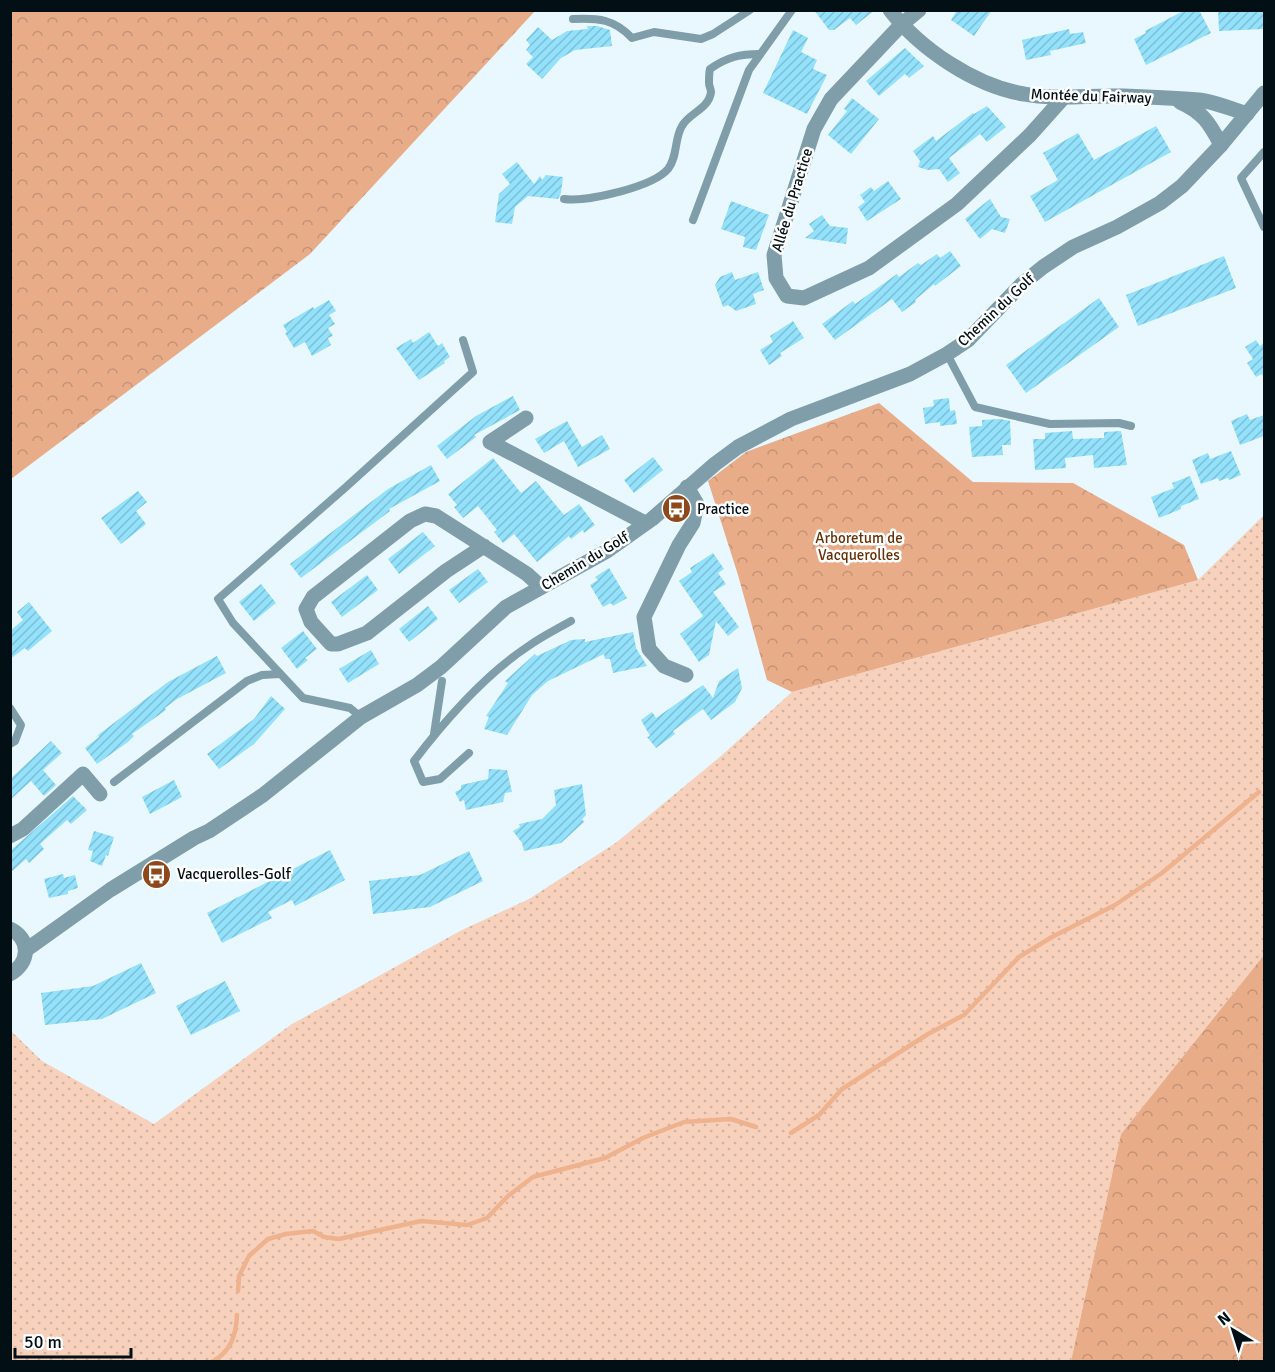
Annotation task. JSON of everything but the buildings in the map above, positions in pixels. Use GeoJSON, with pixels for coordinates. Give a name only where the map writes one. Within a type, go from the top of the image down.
{"type":"FeatureCollection","features":[{"type":"Feature","properties":{"kind":"street","name":"Montée du Fairway"},"geometry":{"type":"LineString","coordinates":[[890,10],[901,25],[916,39],[950,64],[992,84],[1023,94],[1200,100],[1248,114]]}},
{"type":"Feature","properties":{"kind":"street","name":"Allée du Practice"},"geometry":{"type":"LineString","coordinates":[[919,10],[901,25],[831,99],[814,129],[774,255],[777,278],[787,296],[804,298],[878,262],[957,204],[1030,135],[1064,97]]}},
{"type":"Feature","properties":{"kind":"street","name":"Chemin du Golf"},"geometry":{"type":"LineString","coordinates":[[26,950],[110,890],[237,813],[361,717],[417,685],[441,667],[506,607],[607,551],[645,524],[715,464],[750,440],[791,419],[910,374],[948,354],[968,340],[1022,284],[1043,267],[1073,247],[1117,227],[1160,203],[1182,186],[1221,145],[1264,93]]}},
{"type":"Feature","properties":{"kind":"street","name":"Montée du Fairway"},"geometry":{"type":"LineString","coordinates":[[1174,100],[1194,108],[1209,122],[1221,145]]}},
{"type":"Feature","properties":{"kind":"street"},"geometry":{"type":"LineString","coordinates":[[1209,122],[1221,106]]}},
{"type":"Feature","properties":{"kind":"street"},"geometry":{"type":"LineString","coordinates":[[526,418],[490,442],[645,524]]}},
{"type":"Feature","properties":{"kind":"street"},"geometry":{"type":"LineString","coordinates":[[686,675],[664,666],[649,650],[644,617],[679,545],[693,523],[697,504],[687,487]]}},
{"type":"Feature","properties":{"kind":"street"},"geometry":{"type":"LineString","coordinates":[[484,546],[447,571],[367,633],[338,644],[331,644],[311,621],[306,609],[314,597],[410,521],[425,514],[436,516],[484,546],[527,574],[541,587]]}},
{"type":"Feature","properties":{"kind":"street"},"geometry":{"type":"LineString","coordinates":[[10,836],[23,830],[83,774],[100,794]]}},
{"type":"Feature","properties":{"kind":"street"},"geometry":{"type":"LineString","coordinates":[[13,929],[49,935]]}},
{"type":"Feature","properties":{"kind":"street"},"geometry":{"type":"LineString","coordinates":[[10,974],[22,965],[26,950],[21,935],[13,929]]}},
{"type":"Feature","properties":{"kind":"lane"},"geometry":{"type":"LineString","coordinates":[[573,19],[597,18],[620,26],[633,38],[654,32],[701,39],[713,34],[750,10]]}},
{"type":"Feature","properties":{"kind":"lane"},"geometry":{"type":"LineString","coordinates":[[693,220],[749,70],[792,10]]}},
{"type":"Feature","properties":{"kind":"lane"},"geometry":{"type":"LineString","coordinates":[[564,199],[577,200],[647,184],[667,170],[675,157],[680,129],[685,121],[704,106],[711,92],[710,69],[723,60],[739,54],[760,54]]}},
{"type":"Feature","properties":{"kind":"lane"},"geometry":{"type":"LineString","coordinates":[[1264,152],[1241,178],[1264,227]]}},
{"type":"Feature","properties":{"kind":"lane"},"geometry":{"type":"LineString","coordinates":[[361,717],[350,708],[303,698],[233,623],[218,599],[473,372],[464,340]]}},
{"type":"Feature","properties":{"kind":"lane"},"geometry":{"type":"LineString","coordinates":[[948,354],[975,407],[1050,424],[1119,423],[1131,426]]}},
{"type":"Feature","properties":{"kind":"lane"},"geometry":{"type":"LineString","coordinates":[[469,753],[440,779],[423,782],[414,760],[434,735],[495,673],[529,645],[571,621]]}},
{"type":"Feature","properties":{"kind":"lane"},"geometry":{"type":"LineString","coordinates":[[114,782],[248,681],[262,675],[280,674]]}},
{"type":"Feature","properties":{"kind":"lane"},"geometry":{"type":"LineString","coordinates":[[434,735],[442,681]]}},
{"type":"Feature","properties":{"kind":"lane"},"geometry":{"type":"LineString","coordinates":[[10,708],[21,725],[15,741],[10,744]]}},
{"type":"Feature","properties":{"kind":"shaded area"},"geometry":{"type":"Polygon","coordinates":[[[1264,515],[1264,955],[1121,1134],[1071,1361],[11,1361],[10,1030],[42,1061],[154,1124],[292,1024],[460,931],[529,899],[617,842],[721,756],[792,692],[1198,580],[1264,515]]]}},
{"type":"Feature","properties":{"kind":"green space"},"geometry":{"type":"Polygon","coordinates":[[[10,11],[535,11],[310,254],[11,479],[10,11]]]}},
{"type":"Feature","properties":{"kind":"green space","name":"Arboretum de Vacquerolles"},"geometry":{"type":"Polygon","coordinates":[[[879,403],[973,482],[1073,483],[1184,545],[1198,580],[792,692],[767,680],[738,575],[708,481],[746,452],[879,403]]]}},
{"type":"Feature","properties":{"kind":"green space"},"geometry":{"type":"Polygon","coordinates":[[[1264,955],[1264,1361],[1071,1361],[1121,1134],[1264,955]]]}},
{"type":"Feature","properties":{"kind":"waterway"},"geometry":{"type":"LineString","coordinates":[[791,1133],[819,1115],[842,1089],[928,1034],[964,1015],[1019,957],[1052,937],[1115,905],[1162,873],[1259,792]]}},
{"type":"Feature","properties":{"kind":"waterway"},"geometry":{"type":"LineString","coordinates":[[238,1291],[239,1276],[249,1256],[268,1239],[313,1231],[324,1237],[339,1239],[421,1221],[467,1225],[487,1218],[508,1196],[533,1177],[605,1158],[643,1138],[684,1122],[731,1119],[756,1127]]}},
{"type":"Feature","properties":{"kind":"waterway"},"geometry":{"type":"LineString","coordinates":[[212,1362],[228,1348],[235,1330],[237,1315]]}},
{"type":"Feature","properties":{"kind":"place","name":"Practice"},"geometry":{"type":"Point","coordinates":[676,509]}},
{"type":"Feature","properties":{"kind":"place","name":"Vacquerolles-Golf"},"geometry":{"type":"Point","coordinates":[156,874]}}]}
